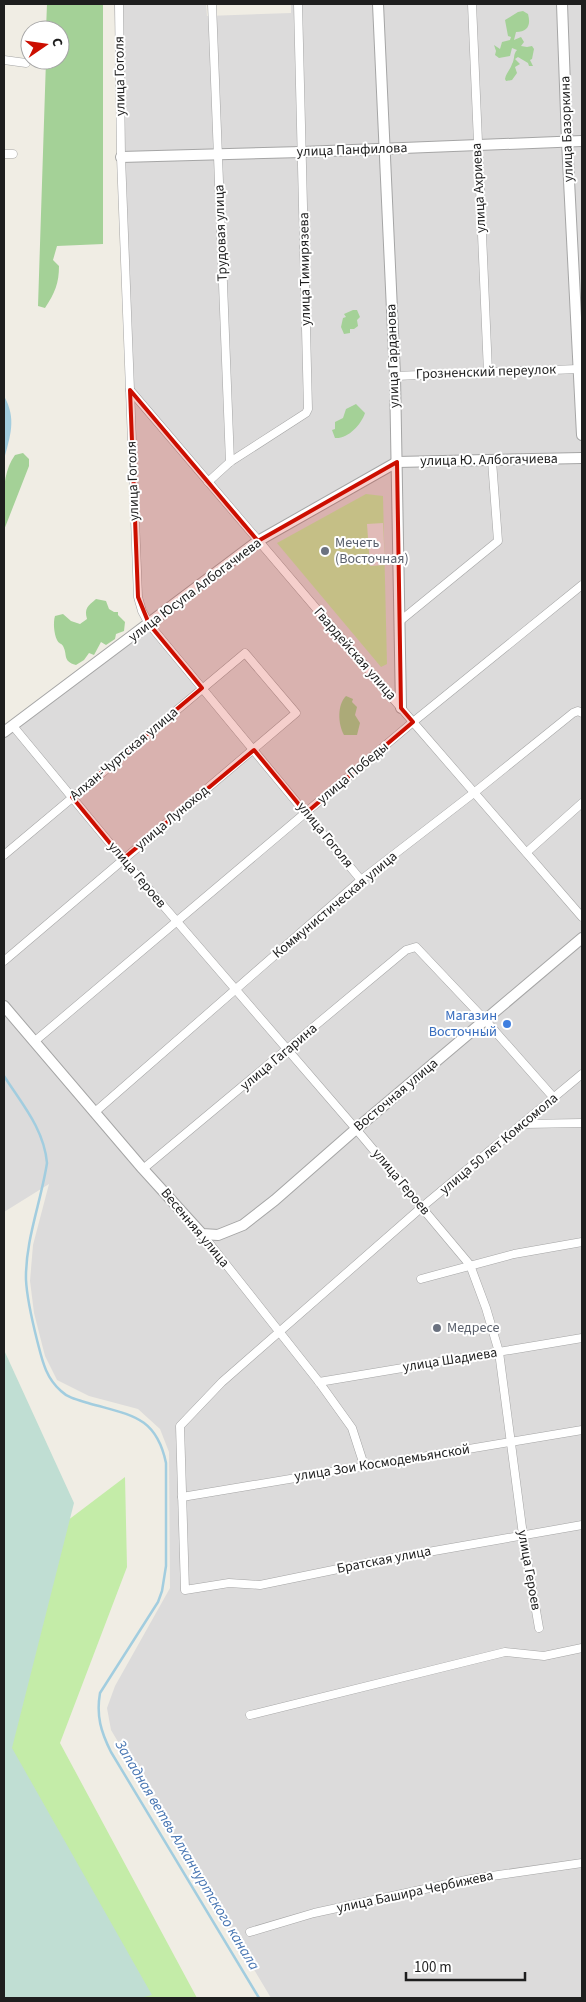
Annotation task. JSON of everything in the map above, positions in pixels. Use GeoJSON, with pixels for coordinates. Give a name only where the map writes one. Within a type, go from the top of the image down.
{"type":"FeatureCollection","features":[{"type":"Feature","properties":{"kind":"street","name":"улица Гоголя"},"geometry":{"type":"LineString","coordinates":[[119,4],[121,157],[138,597],[142,611],[149,624],[361,880]]}},
{"type":"Feature","properties":{"kind":"street","name":"Трудовая улица"},"geometry":{"type":"LineString","coordinates":[[212,4],[230,462]]}},
{"type":"Feature","properties":{"kind":"street","name":"улица Тимирязева"},"geometry":{"type":"LineString","coordinates":[[208,482],[230,462],[306,413],[308,409],[298,4]]}},
{"type":"Feature","properties":{"kind":"street","name":"улица Гарданова"},"geometry":{"type":"LineString","coordinates":[[378,4],[397,462],[402,708]]}},
{"type":"Feature","properties":{"kind":"street","name":"улица Ахриева"},"geometry":{"type":"LineString","coordinates":[[472,4],[488,372]]}},
{"type":"Feature","properties":{"kind":"street","name":"улица Базоркина"},"geometry":{"type":"LineString","coordinates":[[562,4],[582,435]]}},
{"type":"Feature","properties":{"kind":"street"},"geometry":{"type":"LineString","coordinates":[[4,60],[20,62]]}},
{"type":"Feature","properties":{"kind":"street","name":"улица Панфилова"},"geometry":{"type":"LineString","coordinates":[[121,157],[582,141]]}},
{"type":"Feature","properties":{"kind":"street"},"geometry":{"type":"LineString","coordinates":[[4,154],[13,154]]}},
{"type":"Feature","properties":{"kind":"street","name":"Грозненский переулок"},"geometry":{"type":"LineString","coordinates":[[394,376],[578,369]]}},
{"type":"Feature","properties":{"kind":"street","name":"Гвардейская улица"},"geometry":{"type":"LineString","coordinates":[[130,390],[582,917]]}},
{"type":"Feature","properties":{"kind":"street","name":"улица Ю. Албогачиева"},"geometry":{"type":"LineString","coordinates":[[397,462],[582,458]]}},
{"type":"Feature","properties":{"kind":"street"},"geometry":{"type":"LineString","coordinates":[[400,621],[498,541],[492,461]]}},
{"type":"Feature","properties":{"kind":"street","name":"улица Юсупа Албогачиева"},"geometry":{"type":"LineString","coordinates":[[4,732],[258,541],[397,462]]}},
{"type":"Feature","properties":{"kind":"street","name":"улица Победы"},"geometry":{"type":"LineString","coordinates":[[35,1040],[413,722],[582,586]]}},
{"type":"Feature","properties":{"kind":"street","name":"Алхан-Чуртская улица"},"geometry":{"type":"LineString","coordinates":[[4,855],[245,652],[296,713]]}},
{"type":"Feature","properties":{"kind":"street","name":"Коммунистическая улица"},"geometry":{"type":"LineString","coordinates":[[95,1112],[361,880],[573,713],[578,711],[582,713]]}},
{"type":"Feature","properties":{"kind":"street","name":"улица Луноход"},"geometry":{"type":"LineString","coordinates":[[4,961],[296,713]]}},
{"type":"Feature","properties":{"kind":"street","name":"улица Героев"},"geometry":{"type":"LineString","coordinates":[[13,726],[123,859],[356,1129],[470,1265],[486,1308],[499,1352],[523,1535],[539,1628]]}},
{"type":"Feature","properties":{"kind":"street"},"geometry":{"type":"LineString","coordinates":[[527,852],[582,803]]}},
{"type":"Feature","properties":{"kind":"street","name":"Восточная улица"},"geometry":{"type":"LineString","coordinates":[[202,1234],[218,1235],[243,1225],[275,1200],[582,938]]}},
{"type":"Feature","properties":{"kind":"street","name":"улица Гагарина"},"geometry":{"type":"LineString","coordinates":[[143,1169],[406,950],[416,946],[486,1021]]}},
{"type":"Feature","properties":{"kind":"street","name":"Весенняя улица"},"geometry":{"type":"LineString","coordinates":[[4,1006],[35,1040],[143,1169],[202,1234],[319,1382],[352,1428],[364,1465]]}},
{"type":"Feature","properties":{"kind":"street"},"geometry":{"type":"LineString","coordinates":[[486,1021],[554,1098]]}},
{"type":"Feature","properties":{"kind":"street","name":"улица 50 лет Комсомола"},"geometry":{"type":"LineString","coordinates":[[185,1590],[180,1426],[222,1382],[422,1207],[582,1074]]}},
{"type":"Feature","properties":{"kind":"street"},"geometry":{"type":"LineString","coordinates":[[524,1124],[582,1122]]}},
{"type":"Feature","properties":{"kind":"street"},"geometry":{"type":"LineString","coordinates":[[421,1279],[514,1254],[582,1242]]}},
{"type":"Feature","properties":{"kind":"street","name":"улица Шадиева"},"geometry":{"type":"LineString","coordinates":[[319,1382],[582,1338]]}},
{"type":"Feature","properties":{"kind":"street","name":"улица Зои Космодемьянской"},"geometry":{"type":"LineString","coordinates":[[182,1497],[582,1430]]}},
{"type":"Feature","properties":{"kind":"street","name":"Братская улица"},"geometry":{"type":"LineString","coordinates":[[185,1590],[229,1583],[260,1585],[582,1525]]}},
{"type":"Feature","properties":{"kind":"street"},"geometry":{"type":"LineString","coordinates":[[250,1715],[505,1652],[544,1656],[582,1648]]}},
{"type":"Feature","properties":{"kind":"street","name":"улица Башира Чербижева"},"geometry":{"type":"LineString","coordinates":[[250,1932],[314,1913],[471,1879],[582,1863]]}},
{"type":"Feature","properties":{"kind":"highlighted area"},"geometry":{"type":"Polygon","coordinates":[[[130,390],[258,541],[397,462],[401,708],[413,722],[306,813],[254,750],[123,859],[72,797],[202,688],[149,624],[138,597],[130,390]]]}},
{"type":"Feature","properties":{"kind":"shaded area"},"geometry":{"type":"Polygon","coordinates":[[[114,4],[206,4],[207,16],[291,13],[291,4],[582,4],[582,1998],[271,1998],[111,1730],[107,1708],[115,1686],[170,1588],[169,1452],[160,1429],[138,1409],[89,1396],[57,1380],[45,1356],[34,1313],[30,1281],[33,1245],[49,1184],[4,1212],[4,735],[143,634],[114,4]]]}},
{"type":"Feature","properties":{"kind":"shaded area"},"geometry":{"type":"Polygon","coordinates":[[[4,396],[10,412],[11,428],[4,460],[4,396]]]}},
{"type":"Feature","properties":{"kind":"shaded area"},"geometry":{"type":"Polygon","coordinates":[[[383,523],[385,565],[370,566],[367,524],[383,523]]]}},
{"type":"Feature","properties":{"kind":"shaded area"},"geometry":{"type":"Polygon","coordinates":[[[4,1350],[74,1503],[12,1748],[152,1995],[140,1998],[4,1998],[4,1350]]]}},
{"type":"Feature","properties":{"kind":"green space"},"geometry":{"type":"Polygon","coordinates":[[[47,4],[103,4],[103,244],[57,246],[53,260],[59,266],[58,278],[54,293],[45,308],[38,306],[46,70],[70,70],[70,20],[46,20],[47,4]]]}},
{"type":"Feature","properties":{"kind":"green space"},"geometry":{"type":"Polygon","coordinates":[[[523,11],[528,14],[529,25],[523,31],[516,32],[514,40],[521,37],[524,42],[521,46],[532,46],[534,49],[532,59],[530,60],[533,66],[529,66],[528,63],[518,57],[515,59],[520,64],[515,67],[517,73],[512,80],[506,81],[505,79],[517,50],[512,48],[510,56],[499,58],[495,55],[494,45],[500,49],[502,42],[510,40],[511,37],[508,36],[505,20],[523,11]]]}},
{"type":"Feature","properties":{"kind":"green space"},"geometry":{"type":"Polygon","coordinates":[[[357,310],[360,317],[357,320],[358,326],[350,329],[350,333],[344,334],[341,327],[343,318],[346,317],[344,314],[357,310]]]}},
{"type":"Feature","properties":{"kind":"green space"},"geometry":{"type":"Polygon","coordinates":[[[356,404],[365,413],[360,422],[349,434],[335,438],[332,430],[335,429],[335,422],[343,418],[346,409],[356,404]]]}},
{"type":"Feature","properties":{"kind":"green space"},"geometry":{"type":"Polygon","coordinates":[[[23,453],[29,459],[29,466],[4,530],[4,491],[7,472],[15,455],[23,453]]]}},
{"type":"Feature","properties":{"kind":"green space"},"geometry":{"type":"Polygon","coordinates":[[[366,494],[383,496],[387,664],[381,667],[277,543],[366,494]]]}},
{"type":"Feature","properties":{"kind":"green space"},"geometry":{"type":"Polygon","coordinates":[[[96,599],[106,601],[109,609],[118,612],[118,615],[125,622],[124,631],[116,634],[115,639],[106,645],[101,642],[94,655],[89,653],[84,660],[76,665],[67,660],[63,646],[57,640],[54,628],[55,616],[63,614],[71,621],[80,624],[87,619],[87,608],[96,599]]]}},
{"type":"Feature","properties":{"kind":"green space"},"geometry":{"type":"Polygon","coordinates":[[[346,696],[353,699],[352,702],[357,707],[355,715],[360,723],[357,735],[344,735],[341,726],[340,709],[346,696]]]}},
{"type":"Feature","properties":{"kind":"green space"},"geometry":{"type":"Polygon","coordinates":[[[4,1406],[59,1527],[125,1477],[127,1567],[60,1743],[197,1998],[4,1998],[4,1406]]]}},
{"type":"Feature","properties":{"kind":"waterway","name":"Западная ветвь Алханчуртского канала"},"geometry":{"type":"LineString","coordinates":[[4,1076],[37,1128],[42,1139],[47,1163],[26,1265],[27,1295],[45,1367],[51,1380],[67,1395],[77,1400],[128,1415],[148,1426],[161,1447],[166,1463],[166,1566],[162,1591],[158,1602],[100,1693],[99,1717],[102,1731],[111,1752],[259,1998]]}},
{"type":"Feature","properties":{"kind":"place","name":"Мечеть (Восточная)"},"geometry":{"type":"Point","coordinates":[325,551]}},
{"type":"Feature","properties":{"kind":"place","name":"Магазин Восточный"},"geometry":{"type":"Point","coordinates":[507,1024]}},
{"type":"Feature","properties":{"kind":"place","name":"Медресе"},"geometry":{"type":"Point","coordinates":[437,1328]}}]}
